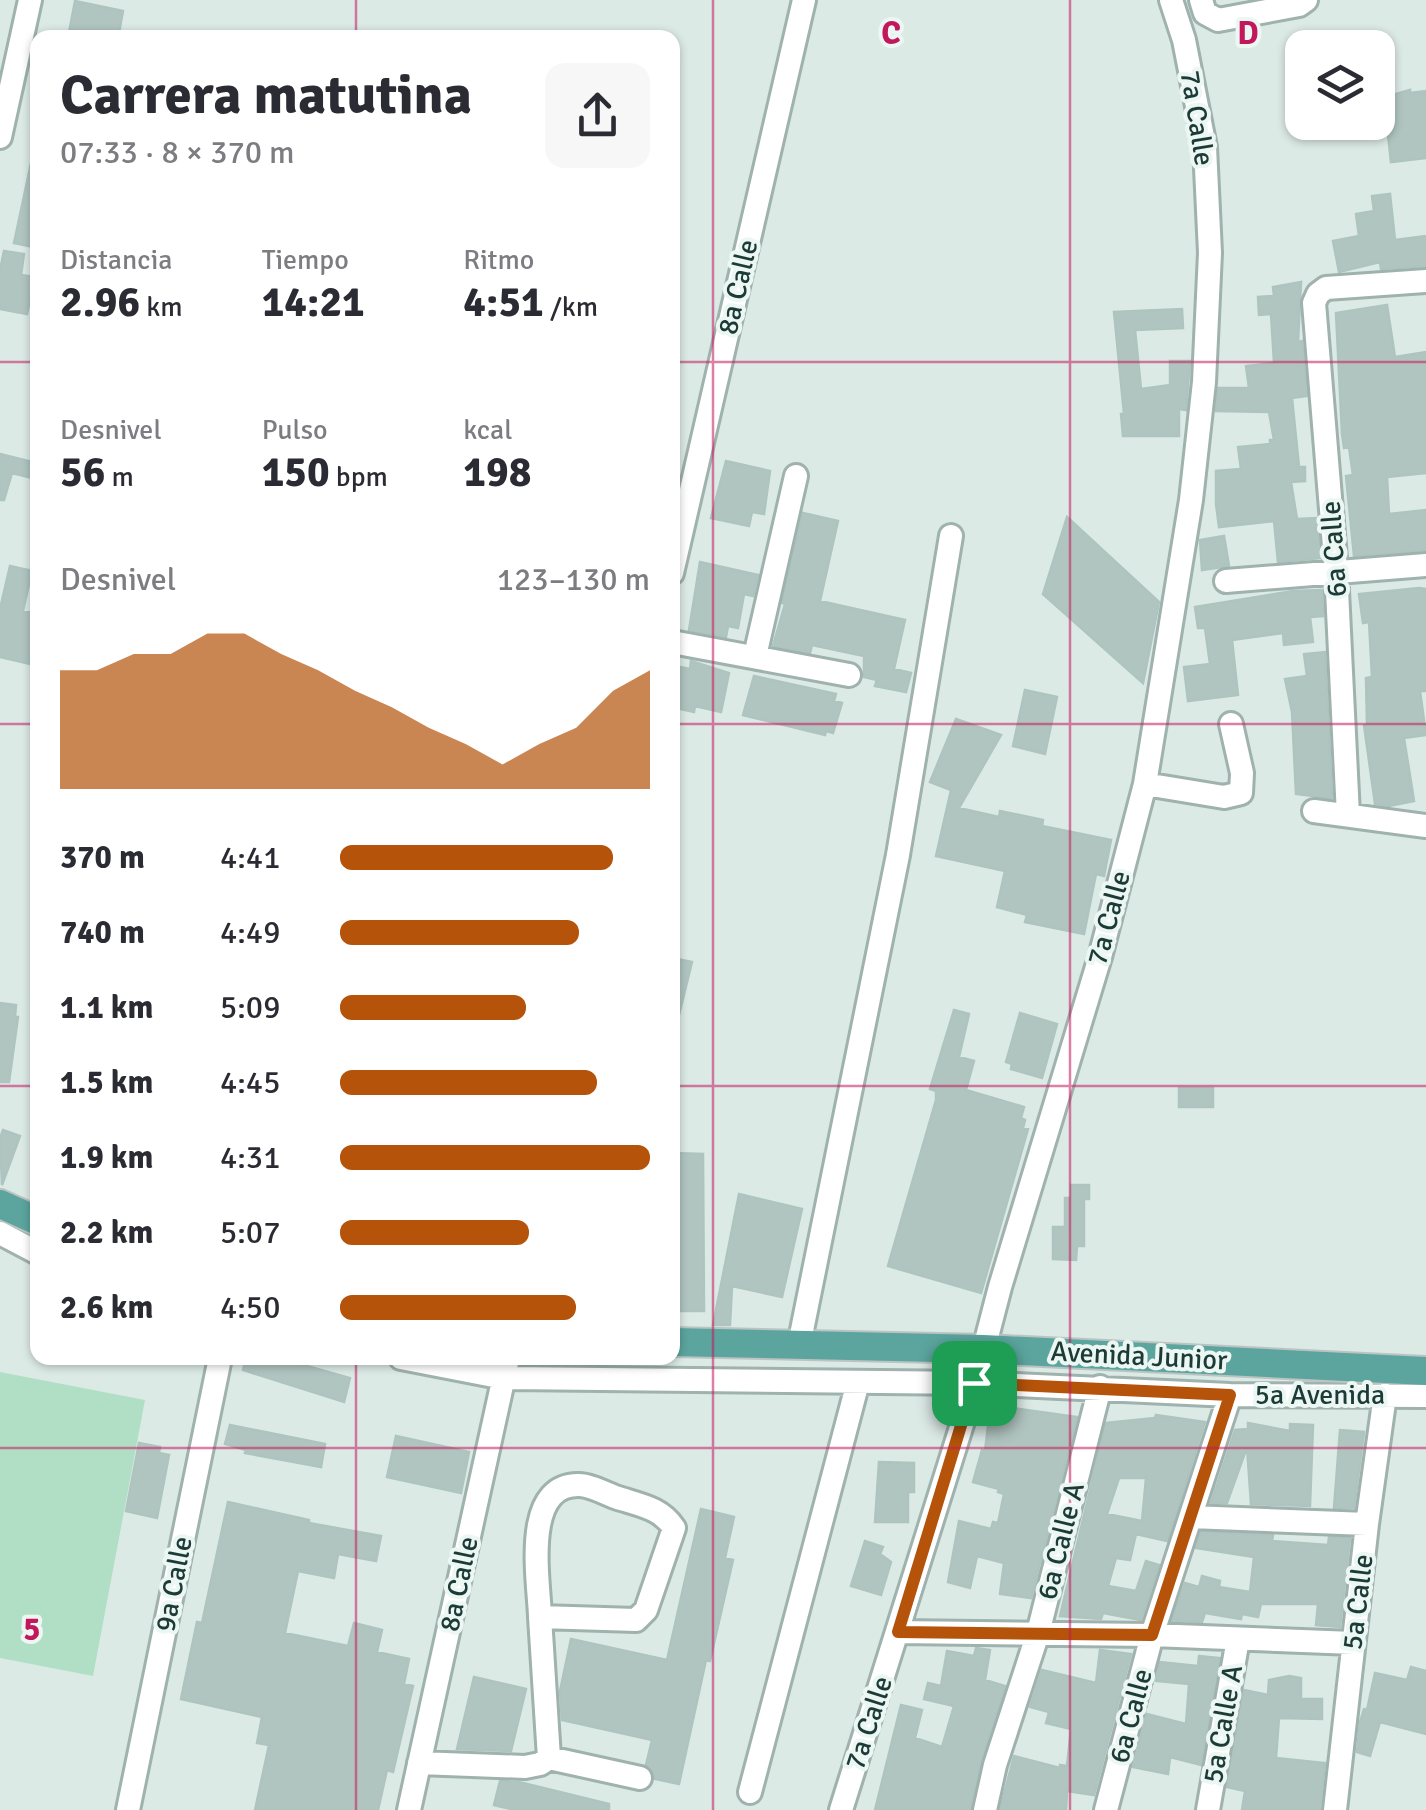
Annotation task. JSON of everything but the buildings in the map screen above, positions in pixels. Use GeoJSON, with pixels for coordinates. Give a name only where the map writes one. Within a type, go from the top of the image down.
{"type":"FeatureCollection","features":[{"type":"Feature","properties":{"kind":"main road"},"geometry":{"type":"LineString","coordinates":[[0,1204],[30,1217]]}},
{"type":"Feature","properties":{"kind":"main road","name":"Avenida Junior"},"geometry":{"type":"LineString","coordinates":[[680,1342],[983,1348],[1426,1371]]}},
{"type":"Feature","properties":{"kind":"street"},"geometry":{"type":"LineString","coordinates":[[0,137],[29,51],[30,0]]}},
{"type":"Feature","properties":{"kind":"street","name":"8a Calle"},"geometry":{"type":"LineString","coordinates":[[680,538],[804,0]]}},
{"type":"Feature","properties":{"kind":"street","name":"7a Calle"},"geometry":{"type":"LineString","coordinates":[[841,1810],[974,1383],[1100,957],[1144,784],[1191,500],[1204,382],[1210,253],[1205,147],[1184,40],[1171,0]]}},
{"type":"Feature","properties":{"kind":"street"},"geometry":{"type":"LineString","coordinates":[[1201,0],[1205,13],[1218,20],[1299,5],[1306,0]]}},
{"type":"Feature","properties":{"kind":"street","name":"6a Calle"},"geometry":{"type":"LineString","coordinates":[[1348,815],[1336,570],[1314,302],[1326,288],[1426,281]]}},
{"type":"Feature","properties":{"kind":"street"},"geometry":{"type":"LineString","coordinates":[[755,656],[796,476]]}},
{"type":"Feature","properties":{"kind":"street"},"geometry":{"type":"LineString","coordinates":[[799,1345],[898,854],[952,536]]}},
{"type":"Feature","properties":{"kind":"street"},"geometry":{"type":"LineString","coordinates":[[1226,581],[1426,565]]}},
{"type":"Feature","properties":{"kind":"street"},"geometry":{"type":"LineString","coordinates":[[680,643],[850,675]]}},
{"type":"Feature","properties":{"kind":"street"},"geometry":{"type":"LineString","coordinates":[[1144,784],[1224,797],[1241,793],[1242,774],[1231,724]]}},
{"type":"Feature","properties":{"kind":"street"},"geometry":{"type":"LineString","coordinates":[[1314,812],[1426,826]]}},
{"type":"Feature","properties":{"kind":"street"},"geometry":{"type":"LineString","coordinates":[[0,1233],[30,1249]]}},
{"type":"Feature","properties":{"kind":"street","name":"9a Calle"},"geometry":{"type":"LineString","coordinates":[[128,1810],[219,1365]]}},
{"type":"Feature","properties":{"kind":"street","name":"5a Avenida"},"geometry":{"type":"LineString","coordinates":[[474,1365],[1230,1395],[1426,1396]]}},
{"type":"Feature","properties":{"kind":"street","name":"8a Calle"},"geometry":{"type":"LineString","coordinates":[[409,1810],[506,1368]]}},
{"type":"Feature","properties":{"kind":"street"},"geometry":{"type":"LineString","coordinates":[[750,1792],[858,1382]]}},
{"type":"Feature","properties":{"kind":"street","name":"6a Calle A"},"geometry":{"type":"LineString","coordinates":[[985,1810],[995,1765],[1038,1633],[1100,1387]]}},
{"type":"Feature","properties":{"kind":"street","name":"6a Calle"},"geometry":{"type":"LineString","coordinates":[[1106,1810],[1152,1635],[1230,1395]]}},
{"type":"Feature","properties":{"kind":"street","name":"5a Calle"},"geometry":{"type":"LineString","coordinates":[[1335,1810],[1385,1395]]}},
{"type":"Feature","properties":{"kind":"street"},"geometry":{"type":"LineString","coordinates":[[540,1617],[636,1620],[646,1610],[674,1528],[663,1512],[579,1485],[561,1490],[545,1502],[537,1522],[540,1617],[549,1758]]}},
{"type":"Feature","properties":{"kind":"street"},"geometry":{"type":"LineString","coordinates":[[1190,1517],[1367,1524]]}},
{"type":"Feature","properties":{"kind":"street"},"geometry":{"type":"LineString","coordinates":[[898,1632],[1152,1635],[1353,1644]]}},
{"type":"Feature","properties":{"kind":"street","name":"5a Calle A"},"geometry":{"type":"LineString","coordinates":[[1208,1810],[1238,1639]]}},
{"type":"Feature","properties":{"kind":"street"},"geometry":{"type":"LineString","coordinates":[[420,1763],[525,1767],[549,1758],[640,1778]]}},
{"type":"Feature","properties":{"kind":"green space"},"geometry":{"type":"Polygon","coordinates":[[[0,1372],[145,1400],[93,1676],[0,1658],[0,1372]]]}},
{"type":"Feature","properties":{"kind":"route"},"geometry":{"type":"LineString","coordinates":[[974,1383],[1230,1395],[1152,1635],[898,1632],[974,1383]]}}]}
